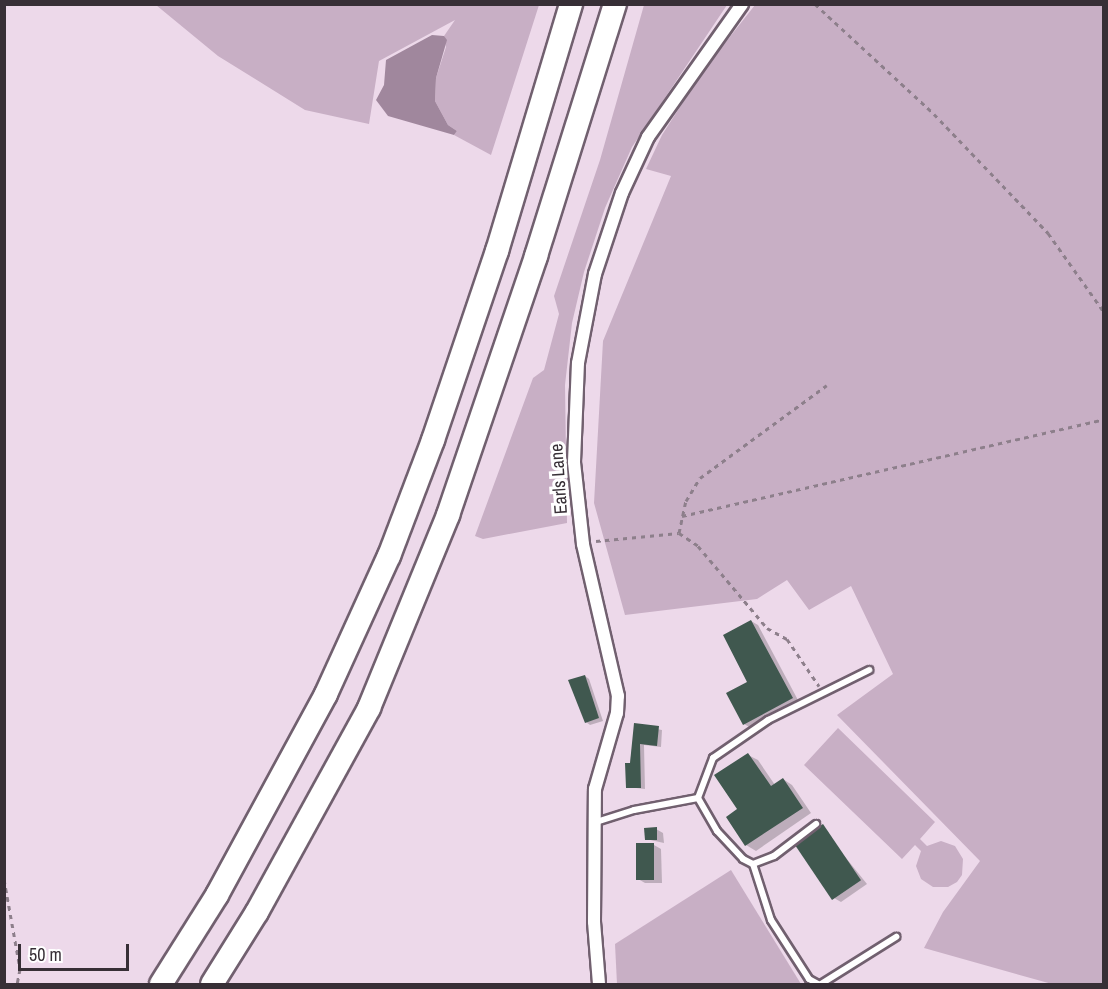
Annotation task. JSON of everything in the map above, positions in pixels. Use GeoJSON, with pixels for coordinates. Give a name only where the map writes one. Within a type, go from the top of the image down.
{"type":"FeatureCollection","features":[{"type":"Feature","properties":{"kind":"highway"},"geometry":{"type":"LineString","coordinates":[[161,984],[217,895],[326,694],[388,556],[434,440],[493,262],[571,4]]}},
{"type":"Feature","properties":{"kind":"highway"},"geometry":{"type":"LineString","coordinates":[[212,984],[257,912],[369,708],[448,515],[536,256],[615,4]]}},
{"type":"Feature","properties":{"kind":"street","name":"Earls Lane"},"geometry":{"type":"LineString","coordinates":[[599,984],[593,823],[595,789],[617,713],[618,696],[583,544],[574,462],[574,412],[578,363],[595,274],[622,193],[648,137],[742,4]]}},
{"type":"Feature","properties":{"kind":"lane"},"geometry":{"type":"LineString","coordinates":[[698,798],[713,758],[768,720],[825,695],[869,670]]}},
{"type":"Feature","properties":{"kind":"lane"},"geometry":{"type":"LineString","coordinates":[[593,823],[634,810],[698,798]]}},
{"type":"Feature","properties":{"kind":"lane"},"geometry":{"type":"LineString","coordinates":[[698,798],[717,831],[743,859],[753,864],[771,920],[809,979],[819,984],[896,937]]}},
{"type":"Feature","properties":{"kind":"lane"},"geometry":{"type":"LineString","coordinates":[[753,864],[774,856],[816,824]]}},
{"type":"Feature","properties":{"kind":"path"},"geometry":{"type":"LineString","coordinates":[[815,4],[934,114],[1048,233],[1104,312]]}},
{"type":"Feature","properties":{"kind":"path"},"geometry":{"type":"LineString","coordinates":[[679,533],[682,516],[700,478],[827,385]]}},
{"type":"Feature","properties":{"kind":"path"},"geometry":{"type":"LineString","coordinates":[[682,516],[1104,419]]}},
{"type":"Feature","properties":{"kind":"path"},"geometry":{"type":"LineString","coordinates":[[583,544],[648,533],[679,533],[698,546],[767,628],[787,639],[825,695]]}},
{"type":"Feature","properties":{"kind":"path"},"geometry":{"type":"LineString","coordinates":[[4,879],[20,969],[16,984]]}},
{"type":"Feature","properties":{"kind":"shaded area"},"geometry":{"type":"Polygon","coordinates":[[[156,5],[539,5],[491,155],[454,135],[457,131],[448,125],[435,101],[436,78],[446,47],[444,36],[455,20],[379,61],[369,124],[305,110],[218,56],[156,5]]]}},
{"type":"Feature","properties":{"kind":"shaded area"},"geometry":{"type":"Polygon","coordinates":[[[644,5],[727,5],[632,147],[605,208],[584,272],[572,323],[565,385],[567,523],[483,539],[475,536],[533,378],[544,370],[559,314],[554,296],[600,160],[644,5]]]}},
{"type":"Feature","properties":{"kind":"shaded area"},"geometry":{"type":"Polygon","coordinates":[[[755,5],[1103,5],[1103,984],[1052,984],[924,948],[943,912],[980,861],[837,715],[893,674],[851,586],[809,610],[787,580],[757,599],[625,615],[594,503],[603,341],[671,176],[646,169],[662,135],[703,71],[755,5]]]}},
{"type":"Feature","properties":{"kind":"shaded area"},"geometry":{"type":"Polygon","coordinates":[[[432,35],[444,36],[447,40],[436,78],[435,101],[448,125],[457,131],[454,135],[388,116],[376,100],[384,85],[386,60],[432,35]]]}},
{"type":"Feature","properties":{"kind":"shaded area"},"geometry":{"type":"Polygon","coordinates":[[[838,728],[935,822],[920,839],[927,846],[941,841],[955,846],[963,859],[962,875],[957,882],[948,887],[933,887],[921,879],[916,866],[921,851],[915,845],[902,859],[804,765],[838,728]]]}},
{"type":"Feature","properties":{"kind":"shaded area"},"geometry":{"type":"Polygon","coordinates":[[[731,870],[801,984],[617,984],[615,944],[731,870]]]}},
{"type":"Feature","properties":{"kind":"building"},"geometry":{"type":"Polygon","coordinates":[[[751,620],[793,698],[743,725],[726,693],[747,682],[723,635],[751,620]]]}},
{"type":"Feature","properties":{"kind":"building"},"geometry":{"type":"Polygon","coordinates":[[[585,675],[599,718],[585,723],[568,680],[585,675]]]}},
{"type":"Feature","properties":{"kind":"building"},"geometry":{"type":"Polygon","coordinates":[[[634,723],[659,726],[657,746],[640,744],[641,788],[626,788],[625,763],[630,763],[634,723]]]}},
{"type":"Feature","properties":{"kind":"building"},"geometry":{"type":"Polygon","coordinates":[[[748,753],[771,786],[783,778],[803,808],[745,846],[726,817],[737,809],[714,775],[748,753]]]}},
{"type":"Feature","properties":{"kind":"building"},"geometry":{"type":"Polygon","coordinates":[[[823,824],[861,880],[832,900],[794,844],[823,824]]]}},
{"type":"Feature","properties":{"kind":"building"},"geometry":{"type":"Polygon","coordinates":[[[657,827],[657,840],[645,840],[644,828],[657,827]]]}},
{"type":"Feature","properties":{"kind":"building"},"geometry":{"type":"Polygon","coordinates":[[[636,843],[654,843],[654,880],[636,880],[636,843]]]}}]}
